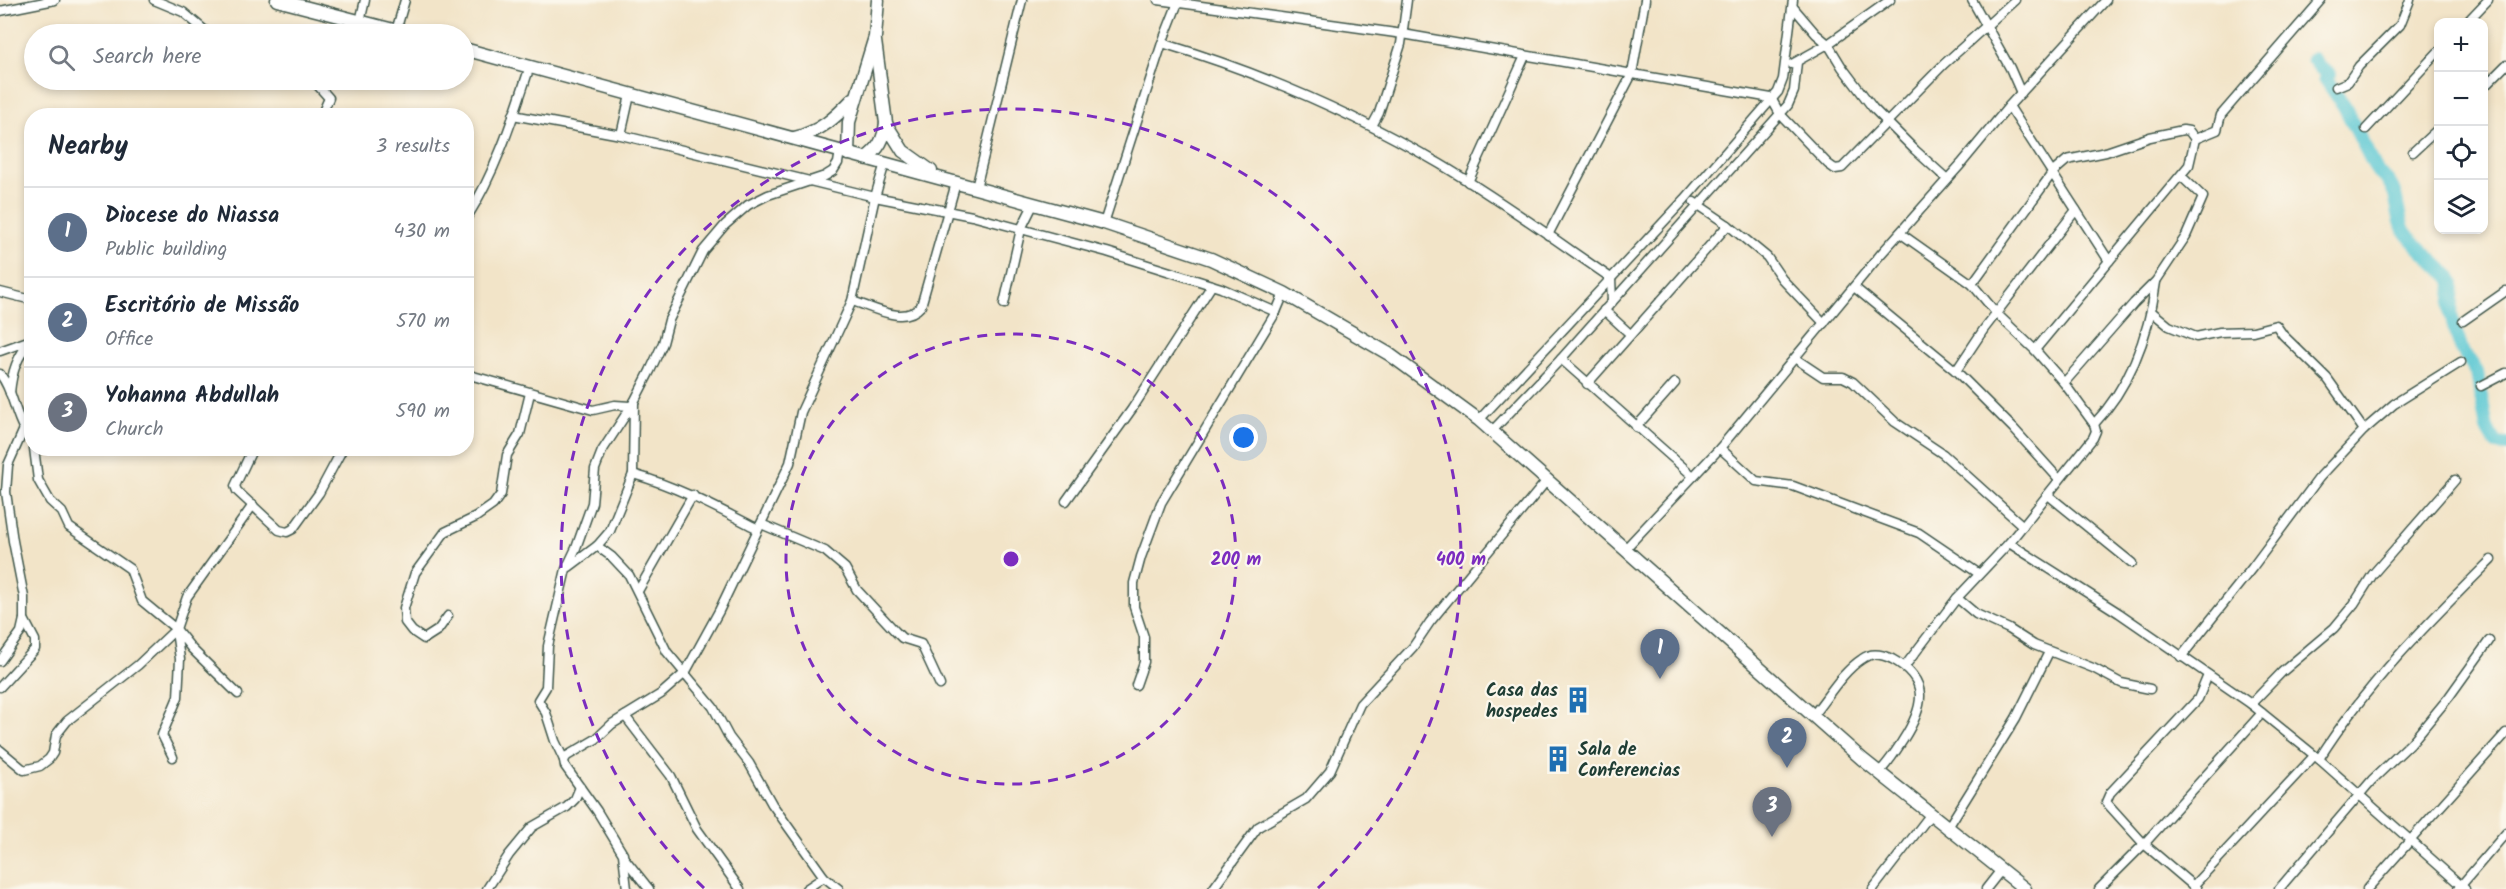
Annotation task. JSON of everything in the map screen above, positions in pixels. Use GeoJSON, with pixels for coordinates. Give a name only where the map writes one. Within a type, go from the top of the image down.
{"type":"FeatureCollection","features":[{"type":"Feature","properties":{"kind":"main road"},"geometry":{"type":"LineString","coordinates":[[277,0],[313,5],[368,24]]}},
{"type":"Feature","properties":{"kind":"main road"},"geometry":{"type":"LineString","coordinates":[[866,158],[875,152],[881,143],[886,123],[875,37],[878,0]]}},
{"type":"Feature","properties":{"kind":"main road"},"geometry":{"type":"LineString","coordinates":[[844,152],[875,37]]}},
{"type":"Feature","properties":{"kind":"main road"},"geometry":{"type":"LineString","coordinates":[[474,52],[1104,223],[1211,259],[1284,293],[1389,354],[1479,420],[1878,773],[2025,889]]}},
{"type":"Feature","properties":{"kind":"main road"},"geometry":{"type":"LineString","coordinates":[[793,138],[811,134],[820,128],[837,116],[858,94]]}},
{"type":"Feature","properties":{"kind":"main road"},"geometry":{"type":"LineString","coordinates":[[886,123],[903,152],[914,161],[951,181]]}},
{"type":"Feature","properties":{"kind":"street"},"geometry":{"type":"LineString","coordinates":[[0,11],[55,0]]}},
{"type":"Feature","properties":{"kind":"street"},"geometry":{"type":"LineString","coordinates":[[154,0],[183,12],[197,24]]}},
{"type":"Feature","properties":{"kind":"street"},"geometry":{"type":"LineString","coordinates":[[360,22],[365,0]]}},
{"type":"Feature","properties":{"kind":"street"},"geometry":{"type":"LineString","coordinates":[[398,24],[405,0]]}},
{"type":"Feature","properties":{"kind":"street"},"geometry":{"type":"LineString","coordinates":[[976,188],[1022,0]]}},
{"type":"Feature","properties":{"kind":"street"},"geometry":{"type":"LineString","coordinates":[[1158,0],[1403,34],[1771,98]]}},
{"type":"Feature","properties":{"kind":"street"},"geometry":{"type":"LineString","coordinates":[[1372,126],[1379,112],[1403,34],[1407,0]]}},
{"type":"Feature","properties":{"kind":"street"},"geometry":{"type":"LineString","coordinates":[[1548,235],[1632,74],[1645,0]]}},
{"type":"Feature","properties":{"kind":"street"},"geometry":{"type":"LineString","coordinates":[[1784,68],[1828,44],[1890,0]]}},
{"type":"Feature","properties":{"kind":"street"},"geometry":{"type":"LineString","coordinates":[[1972,0],[1988,25],[2021,93]]}},
{"type":"Feature","properties":{"kind":"street"},"geometry":{"type":"LineString","coordinates":[[1771,98],[1780,114],[1828,164],[1835,169],[1842,168],[1886,122],[2015,0]]}},
{"type":"Feature","properties":{"kind":"street"},"geometry":{"type":"LineString","coordinates":[[1626,548],[1720,448],[1796,359],[1824,322],[2009,106],[2106,0]]}},
{"type":"Feature","properties":{"kind":"street"},"geometry":{"type":"LineString","coordinates":[[2195,139],[2217,130],[2221,115],[2321,0]]}},
{"type":"Feature","properties":{"kind":"street"},"geometry":{"type":"LineString","coordinates":[[2336,87],[2348,82],[2360,66],[2400,25],[2410,0]]}},
{"type":"Feature","properties":{"kind":"street"},"geometry":{"type":"LineString","coordinates":[[2471,18],[2488,0]]}},
{"type":"Feature","properties":{"kind":"street"},"geometry":{"type":"LineString","coordinates":[[1104,223],[1162,43],[1179,2]]}},
{"type":"Feature","properties":{"kind":"street"},"geometry":{"type":"LineString","coordinates":[[1793,4],[1816,34],[1828,44],[1842,67],[1886,122],[1947,178]]}},
{"type":"Feature","properties":{"kind":"street"},"geometry":{"type":"LineString","coordinates":[[1479,420],[1685,199],[1778,92],[1783,79],[1793,4]]}},
{"type":"Feature","properties":{"kind":"street"},"geometry":{"type":"LineString","coordinates":[[1162,43],[1232,65],[1372,126],[1468,182],[1611,278]]}},
{"type":"Feature","properties":{"kind":"street"},"geometry":{"type":"LineString","coordinates":[[1468,182],[1526,56]]}},
{"type":"Feature","properties":{"kind":"street"},"geometry":{"type":"LineString","coordinates":[[2366,129],[2434,57]]}},
{"type":"Feature","properties":{"kind":"street"},"geometry":{"type":"LineString","coordinates":[[1492,431],[1561,359],[1788,105],[1794,91],[1797,62]]}},
{"type":"Feature","properties":{"kind":"street"},"geometry":{"type":"LineString","coordinates":[[2488,83],[2506,65]]}},
{"type":"Feature","properties":{"kind":"street"},"geometry":{"type":"LineString","coordinates":[[474,207],[513,115],[530,66]]}},
{"type":"Feature","properties":{"kind":"street"},"geometry":{"type":"LineString","coordinates":[[322,90],[329,98],[325,108]]}},
{"type":"Feature","properties":{"kind":"street"},"geometry":{"type":"LineString","coordinates":[[621,135],[630,95]]}},
{"type":"Feature","properties":{"kind":"street"},"geometry":{"type":"LineString","coordinates":[[2009,106],[2109,261]]}},
{"type":"Feature","properties":{"kind":"street"},"geometry":{"type":"LineString","coordinates":[[513,115],[621,135],[875,197],[972,216],[1212,285],[1276,312]]}},
{"type":"Feature","properties":{"kind":"street"},"geometry":{"type":"LineString","coordinates":[[1972,284],[2053,172],[2067,160],[2106,152],[2150,137],[2189,130],[2195,139],[2190,165],[2035,350]]}},
{"type":"Feature","properties":{"kind":"street"},"geometry":{"type":"LineString","coordinates":[[2413,152],[2434,133]]}},
{"type":"Feature","properties":{"kind":"street"},"geometry":{"type":"LineString","coordinates":[[649,889],[624,858],[597,811],[565,766],[546,713],[538,700],[546,687],[548,646],[566,569],[592,503],[595,468],[602,451],[632,404],[663,343],[669,320],[703,251],[725,225],[748,205],[768,195],[812,181],[833,171],[844,152]]}},
{"type":"Feature","properties":{"kind":"street"},"geometry":{"type":"LineString","coordinates":[[564,760],[596,739],[612,724],[661,694],[685,673],[719,611],[790,463],[801,412],[852,300],[885,163]]}},
{"type":"Feature","properties":{"kind":"street"},"geometry":{"type":"LineString","coordinates":[[2064,383],[2156,281],[2174,257],[2203,197],[2181,176]]}},
{"type":"Feature","properties":{"kind":"street"},"geometry":{"type":"LineString","coordinates":[[852,300],[902,316],[915,312],[921,306],[949,213],[951,181]]}},
{"type":"Feature","properties":{"kind":"street"},"geometry":{"type":"LineString","coordinates":[[1685,199],[1699,203],[1767,257],[1782,279],[1824,322]]}},
{"type":"Feature","properties":{"kind":"street"},"geometry":{"type":"LineString","coordinates":[[1004,304],[1021,229],[1033,205]]}},
{"type":"Feature","properties":{"kind":"street"},"geometry":{"type":"LineString","coordinates":[[1956,371],[2076,210]]}},
{"type":"Feature","properties":{"kind":"street"},"geometry":{"type":"LineString","coordinates":[[1587,384],[1728,225]]}},
{"type":"Feature","properties":{"kind":"street"},"geometry":{"type":"LineString","coordinates":[[1900,233],[1972,284],[1997,314],[2035,350],[2064,383],[2094,424],[2096,431],[2093,438],[2023,526],[1978,573],[1905,666]]}},
{"type":"Feature","properties":{"kind":"street"},"geometry":{"type":"LineString","coordinates":[[1611,278],[1612,302]]}},
{"type":"Feature","properties":{"kind":"street"},"geometry":{"type":"LineString","coordinates":[[2094,424],[2121,390],[2144,339],[2152,312],[2156,281]]}},
{"type":"Feature","properties":{"kind":"street"},"geometry":{"type":"LineString","coordinates":[[1066,501],[1132,409],[1212,285]]}},
{"type":"Feature","properties":{"kind":"street"},"geometry":{"type":"LineString","coordinates":[[1854,288],[1956,371],[2013,428],[2059,479]]}},
{"type":"Feature","properties":{"kind":"street"},"geometry":{"type":"LineString","coordinates":[[2463,321],[2506,291]]}},
{"type":"Feature","properties":{"kind":"street"},"geometry":{"type":"LineString","coordinates":[[0,292],[24,298]]}},
{"type":"Feature","properties":{"kind":"street"},"geometry":{"type":"LineString","coordinates":[[1136,685],[1144,662],[1144,637],[1134,607],[1134,583],[1140,557],[1161,503],[1276,312],[1284,293]]}},
{"type":"Feature","properties":{"kind":"street"},"geometry":{"type":"LineString","coordinates":[[1604,310],[1630,334]]}},
{"type":"Feature","properties":{"kind":"street"},"geometry":{"type":"LineString","coordinates":[[2152,312],[2169,326],[2196,337],[2220,332],[2253,331],[2276,325],[2283,335],[2327,378],[2364,430]]}},
{"type":"Feature","properties":{"kind":"street"},"geometry":{"type":"LineString","coordinates":[[0,351],[24,342]]}},
{"type":"Feature","properties":{"kind":"street"},"geometry":{"type":"LineString","coordinates":[[10,393],[12,372],[24,349]]}},
{"type":"Feature","properties":{"kind":"street"},"geometry":{"type":"LineString","coordinates":[[1561,359],[1693,476]]}},
{"type":"Feature","properties":{"kind":"street"},"geometry":{"type":"LineString","coordinates":[[1796,359],[1823,377],[1843,378],[1854,382],[1895,422],[1942,454],[2023,526]]}},
{"type":"Feature","properties":{"kind":"street"},"geometry":{"type":"LineString","coordinates":[[2181,657],[2252,568],[2306,494],[2364,430],[2416,388],[2461,362]]}},
{"type":"Feature","properties":{"kind":"street"},"geometry":{"type":"LineString","coordinates":[[2481,386],[2506,373]]}},
{"type":"Feature","properties":{"kind":"street"},"geometry":{"type":"LineString","coordinates":[[0,374],[24,429],[0,477]]}},
{"type":"Feature","properties":{"kind":"street"},"geometry":{"type":"LineString","coordinates":[[474,376],[593,410],[632,404]]}},
{"type":"Feature","properties":{"kind":"street"},"geometry":{"type":"LineString","coordinates":[[1636,427],[1675,383]]}},
{"type":"Feature","properties":{"kind":"street"},"geometry":{"type":"LineString","coordinates":[[448,616],[438,630],[424,639],[405,622],[404,608],[415,573],[446,532],[476,517],[493,505],[501,494],[507,455],[520,434],[530,393]]}},
{"type":"Feature","properties":{"kind":"street"},"geometry":{"type":"LineString","coordinates":[[566,569],[597,546],[610,531],[633,474],[632,404]]}},
{"type":"Feature","properties":{"kind":"street"},"geometry":{"type":"LineString","coordinates":[[1720,448],[1756,481],[1793,486],[1918,533],[1978,573]]}},
{"type":"Feature","properties":{"kind":"street"},"geometry":{"type":"LineString","coordinates":[[35,456],[38,480],[50,501],[62,512],[69,527],[130,569],[142,601],[176,629],[192,649],[238,694]]}},
{"type":"Feature","properties":{"kind":"street"},"geometry":{"type":"LineString","coordinates":[[249,456],[235,486],[237,491],[279,530],[287,532],[293,529],[319,493],[339,456]]}},
{"type":"Feature","properties":{"kind":"street"},"geometry":{"type":"LineString","coordinates":[[0,661],[21,632],[24,619],[24,597],[6,497],[8,465]]}},
{"type":"Feature","properties":{"kind":"street"},"geometry":{"type":"LineString","coordinates":[[633,474],[665,483],[760,527],[814,545],[841,563],[857,590],[895,631],[902,638],[921,644],[940,685]]}},
{"type":"Feature","properties":{"kind":"street"},"geometry":{"type":"LineString","coordinates":[[1213,889],[1258,827],[1306,799],[1330,771],[1360,704],[1413,647],[1430,622],[1548,479]]}},
{"type":"Feature","properties":{"kind":"street"},"geometry":{"type":"LineString","coordinates":[[2252,704],[2282,672],[2334,628],[2354,604],[2373,574],[2455,480]]}},
{"type":"Feature","properties":{"kind":"street"},"geometry":{"type":"LineString","coordinates":[[638,591],[693,495]]}},
{"type":"Feature","properties":{"kind":"street"},"geometry":{"type":"LineString","coordinates":[[2048,495],[2132,563]]}},
{"type":"Feature","properties":{"kind":"street"},"geometry":{"type":"LineString","coordinates":[[173,757],[162,735],[178,697],[180,659],[176,629],[187,597],[253,505]]}},
{"type":"Feature","properties":{"kind":"street"},"geometry":{"type":"LineString","coordinates":[[2008,543],[2119,613],[2252,704],[2317,757],[2461,888],[2506,832]]}},
{"type":"Feature","properties":{"kind":"street"},"geometry":{"type":"LineString","coordinates":[[597,546],[623,567],[638,591],[667,652],[714,707],[729,737],[750,763],[772,804],[824,877],[839,889]]}},
{"type":"Feature","properties":{"kind":"street"},"geometry":{"type":"LineString","coordinates":[[2208,675],[2198,699],[2117,785],[2106,802],[2145,844],[2195,887],[2317,757],[2368,690],[2425,627],[2491,560]]}},
{"type":"Feature","properties":{"kind":"street"},"geometry":{"type":"LineString","coordinates":[[1957,598],[1976,614],[2009,628],[2049,652],[2093,668],[2121,682],[2150,689]]}},
{"type":"Feature","properties":{"kind":"street"},"geometry":{"type":"LineString","coordinates":[[0,687],[35,649],[35,640],[24,619]]}},
{"type":"Feature","properties":{"kind":"street"},"geometry":{"type":"LineString","coordinates":[[0,750],[24,770],[40,766],[53,753],[56,735],[67,721],[138,665],[176,629]]}},
{"type":"Feature","properties":{"kind":"street"},"geometry":{"type":"LineString","coordinates":[[2279,889],[2426,725],[2489,641]]}},
{"type":"Feature","properties":{"kind":"street"},"geometry":{"type":"LineString","coordinates":[[1947,829],[2016,718],[2049,652]]}},
{"type":"Feature","properties":{"kind":"street"},"geometry":{"type":"LineString","coordinates":[[1813,715],[1861,659],[1873,653],[1887,656],[1905,666],[1916,678],[1921,691],[1920,705],[1913,724],[1878,773]]}},
{"type":"Feature","properties":{"kind":"street"},"geometry":{"type":"LineString","coordinates":[[2099,889],[2145,844],[2262,713]]}},
{"type":"Feature","properties":{"kind":"street"},"geometry":{"type":"LineString","coordinates":[[625,716],[671,776],[697,829],[740,889]]}},
{"type":"Feature","properties":{"kind":"street"},"geometry":{"type":"LineString","coordinates":[[2367,889],[2506,733]]}},
{"type":"Feature","properties":{"kind":"street"},"geometry":{"type":"LineString","coordinates":[[488,889],[509,855],[532,827],[567,807],[575,799],[580,787]]}},
{"type":"Feature","properties":{"kind":"street"},"geometry":{"type":"LineString","coordinates":[[1879,887],[1930,815]]}},
{"type":"Feature","properties":{"kind":"street"},"geometry":{"type":"LineString","coordinates":[[624,858],[627,889]]}},
{"type":"Feature","properties":{"kind":"street"},"geometry":{"type":"LineString","coordinates":[[1986,889],[2001,870]]}},
{"type":"Feature","properties":{"kind":"street"},"geometry":{"type":"LineString","coordinates":[[806,889],[824,877]]}},
{"type":"Feature","properties":{"kind":"waterway"},"geometry":{"type":"LineString","coordinates":[[2313,59],[2320,68],[2330,74],[2325,78],[2344,106],[2378,173],[2385,178],[2394,191],[2401,222],[2407,235],[2450,277],[2453,283],[2451,314],[2461,348],[2477,372],[2487,429],[2496,444],[2506,445]]}},
{"type":"Feature","properties":{"kind":"place","name":"Diocese do Niassa"},"geometry":{"type":"Point","coordinates":[1660,679]}},
{"type":"Feature","properties":{"kind":"place","name":"Casa das hospedes"},"geometry":{"type":"Point","coordinates":[1578,700]}},
{"type":"Feature","properties":{"kind":"place","name":"Sala de Conferencias"},"geometry":{"type":"Point","coordinates":[1558,759]}},
{"type":"Feature","properties":{"kind":"place","name":"Escritório de Missão"},"geometry":{"type":"Point","coordinates":[1787,768]}},
{"type":"Feature","properties":{"kind":"place","name":"Yohanna Abdullah"},"geometry":{"type":"Point","coordinates":[1772,837]}}]}
